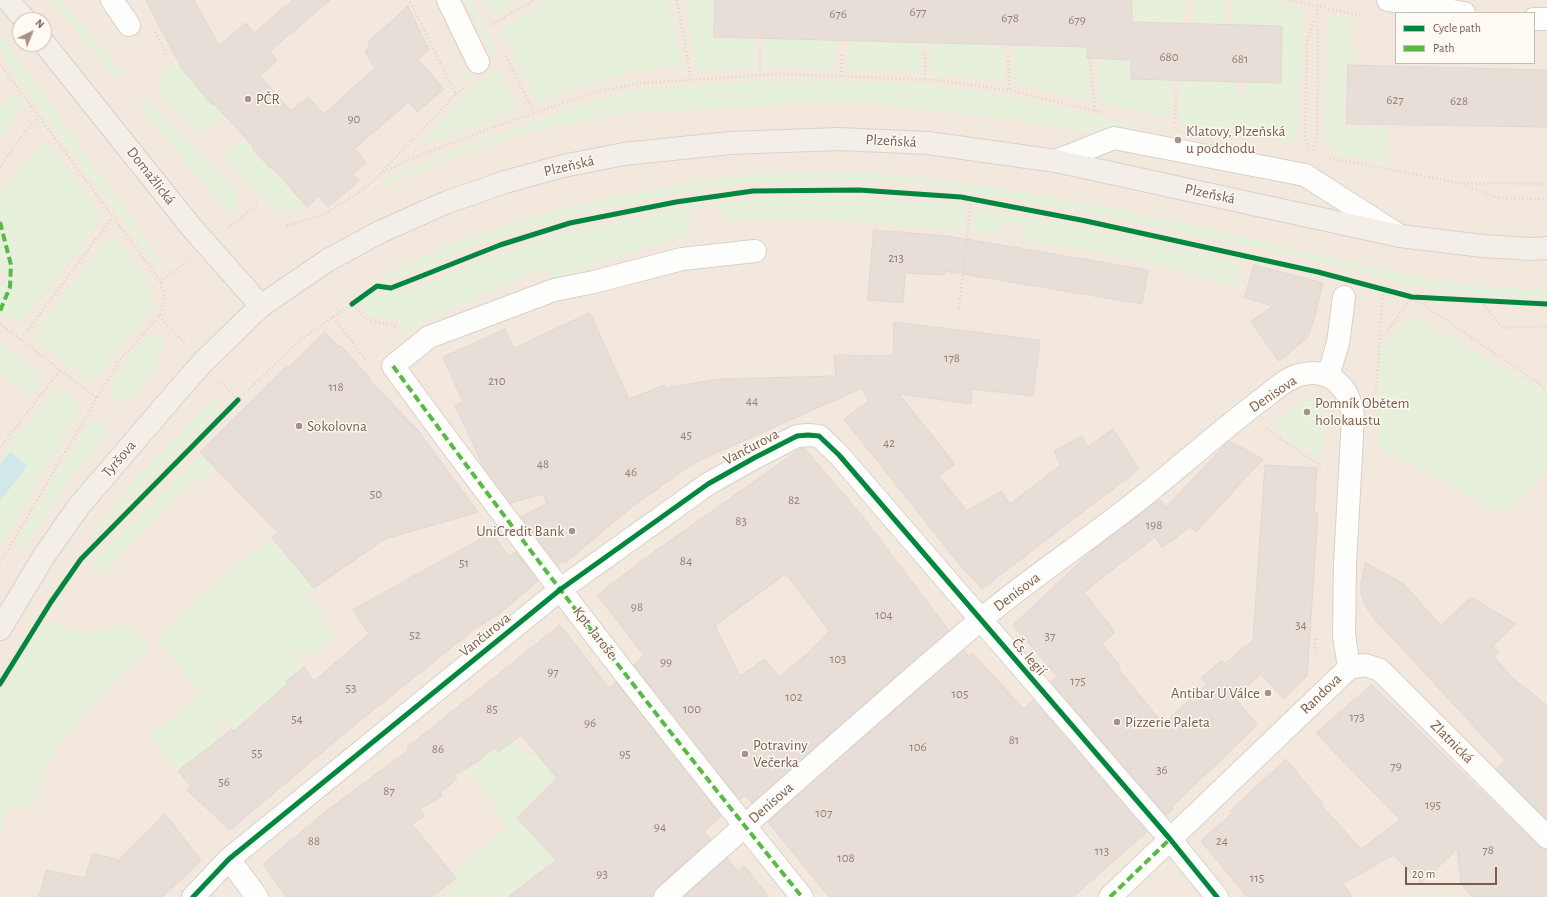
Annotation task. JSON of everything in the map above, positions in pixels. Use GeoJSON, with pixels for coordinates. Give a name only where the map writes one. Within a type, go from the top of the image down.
{"type":"FeatureCollection","features":[{"type":"Feature","properties":{"kind":"main road"},"geometry":{"type":"LineString","coordinates":[[8,0],[18,12]]}},
{"type":"Feature","properties":{"kind":"main road","name":"Domažlická"},"geometry":{"type":"LineString","coordinates":[[51,52],[192,228],[260,306]]}},
{"type":"Feature","properties":{"kind":"main road","name":"Plzeňská"},"geometry":{"type":"LineString","coordinates":[[260,306],[328,260],[380,232],[445,203],[505,182],[563,166],[624,154],[730,143],[838,138],[928,143],[1056,161],[1400,236],[1483,246],[1532,249],[1547,248]]}},
{"type":"Feature","properties":{"kind":"main road","name":"Tyršova"},"geometry":{"type":"LineString","coordinates":[[0,629],[44,556],[79,506],[194,372],[260,306]]}},
{"type":"Feature","properties":{"kind":"street"},"geometry":{"type":"LineString","coordinates":[[112,0],[129,25]]}},
{"type":"Feature","properties":{"kind":"street"},"geometry":{"type":"LineString","coordinates":[[448,0],[478,62]]}},
{"type":"Feature","properties":{"kind":"street"},"geometry":{"type":"LineString","coordinates":[[1388,0],[1458,12]]}},
{"type":"Feature","properties":{"kind":"street"},"geometry":{"type":"LineString","coordinates":[[1535,19],[1547,19]]}},
{"type":"Feature","properties":{"kind":"street"},"geometry":{"type":"LineString","coordinates":[[1056,161],[1114,138],[1305,176],[1400,236]]}},
{"type":"Feature","properties":{"kind":"street"},"geometry":{"type":"LineString","coordinates":[[401,359],[429,337],[554,290],[594,282],[682,258],[755,251]]}},
{"type":"Feature","properties":{"kind":"street"},"geometry":{"type":"LineString","coordinates":[[1328,376],[1338,343],[1344,297]]}},
{"type":"Feature","properties":{"kind":"street","name":"Kpt. Jaroše"},"geometry":{"type":"LineString","coordinates":[[401,359],[561,589],[744,826],[802,897]]}},
{"type":"Feature","properties":{"kind":"street","name":"Denisova"},"geometry":{"type":"LineString","coordinates":[[665,897],[744,826],[981,620],[1153,488],[1290,378],[1300,374],[1314,373],[1328,376]]}},
{"type":"Feature","properties":{"kind":"street","name":"Randova"},"geometry":{"type":"LineString","coordinates":[[1110,897],[1349,668],[1344,635],[1345,564],[1353,418],[1352,405],[1347,393],[1338,382],[1328,376]]}},
{"type":"Feature","properties":{"kind":"street","name":"Vančurova"},"geometry":{"type":"LineString","coordinates":[[193,897],[230,859],[561,589],[708,484],[797,436],[819,436]]}},
{"type":"Feature","properties":{"kind":"street","name":"Čs. legií"},"geometry":{"type":"LineString","coordinates":[[819,436],[839,455],[1170,838],[1217,897]]}},
{"type":"Feature","properties":{"kind":"street","name":"Zlatnická"},"geometry":{"type":"LineString","coordinates":[[1349,668],[1365,665],[1380,670],[1547,837]]}},
{"type":"Feature","properties":{"kind":"street"},"geometry":{"type":"LineString","coordinates":[[230,859],[257,897]]}},
{"type":"Feature","properties":{"kind":"path"},"geometry":{"type":"LineString","coordinates":[[382,173],[456,94],[409,0]]}},
{"type":"Feature","properties":{"kind":"path"},"geometry":{"type":"LineString","coordinates":[[490,25],[535,0]]}},
{"type":"Feature","properties":{"kind":"path"},"geometry":{"type":"LineString","coordinates":[[1289,0],[1371,18]]}},
{"type":"Feature","properties":{"kind":"path"},"geometry":{"type":"LineString","coordinates":[[679,1],[691,79]]}},
{"type":"Feature","properties":{"kind":"path"},"geometry":{"type":"LineString","coordinates":[[1304,138],[1307,42],[1318,7]]}},
{"type":"Feature","properties":{"kind":"path"},"geometry":{"type":"LineString","coordinates":[[1312,154],[1317,137],[1318,7]]}},
{"type":"Feature","properties":{"kind":"path"},"geometry":{"type":"LineString","coordinates":[[760,50],[760,75]]}},
{"type":"Feature","properties":{"kind":"path"},"geometry":{"type":"LineString","coordinates":[[841,76],[842,52]]}},
{"type":"Feature","properties":{"kind":"path"},"geometry":{"type":"LineString","coordinates":[[925,54],[925,79]]}},
{"type":"Feature","properties":{"kind":"path"},"geometry":{"type":"LineString","coordinates":[[1008,56],[1009,90]]}},
{"type":"Feature","properties":{"kind":"path"},"geometry":{"type":"LineString","coordinates":[[1090,58],[1095,111]]}},
{"type":"Feature","properties":{"kind":"path"},"geometry":{"type":"LineString","coordinates":[[0,64],[112,218],[161,282],[165,301],[159,316],[119,361],[0,563]]}},
{"type":"Feature","properties":{"kind":"path"},"geometry":{"type":"LineString","coordinates":[[1174,128],[1176,92]]}},
{"type":"Feature","properties":{"kind":"path"},"geometry":{"type":"LineString","coordinates":[[0,167],[25,132],[39,118]]}},
{"type":"Feature","properties":{"kind":"path"},"geometry":{"type":"LineString","coordinates":[[1547,184],[1459,183],[1498,198],[1547,199]]}},
{"type":"Feature","properties":{"kind":"path"},"geometry":{"type":"LineString","coordinates":[[959,308],[968,199],[978,201]]}},
{"type":"Feature","properties":{"kind":"path"},"geometry":{"type":"LineString","coordinates":[[21,339],[112,218]]}},
{"type":"Feature","properties":{"kind":"path"},"geometry":{"type":"LineString","coordinates":[[1375,288],[1390,292]]}},
{"type":"Feature","properties":{"kind":"path"},"geometry":{"type":"LineString","coordinates":[[1405,296],[1412,298],[1427,298]]}},
{"type":"Feature","properties":{"kind":"path"},"geometry":{"type":"LineString","coordinates":[[1379,344],[1412,298]]}},
{"type":"Feature","properties":{"kind":"path"},"geometry":{"type":"LineString","coordinates":[[1412,298],[1547,389]]}},
{"type":"Feature","properties":{"kind":"path"},"geometry":{"type":"LineString","coordinates":[[233,405],[301,339],[358,299]]}},
{"type":"Feature","properties":{"kind":"path"},"geometry":{"type":"LineString","coordinates":[[1474,302],[1489,302]]}},
{"type":"Feature","properties":{"kind":"path"},"geometry":{"type":"LineString","coordinates":[[1481,302],[1503,328],[1547,326]]}},
{"type":"Feature","properties":{"kind":"path"},"geometry":{"type":"LineString","coordinates":[[352,304],[364,317],[375,322],[386,322],[394,326],[402,333],[404,345],[401,359]]}},
{"type":"Feature","properties":{"kind":"path"},"geometry":{"type":"LineString","coordinates":[[333,317],[358,350]]}},
{"type":"Feature","properties":{"kind":"path"},"geometry":{"type":"LineString","coordinates":[[0,324],[97,398]]}},
{"type":"Feature","properties":{"kind":"path"},"geometry":{"type":"LineString","coordinates":[[0,448],[60,370]]}},
{"type":"Feature","properties":{"kind":"path"},"geometry":{"type":"LineString","coordinates":[[1266,429],[1326,470]]}},
{"type":"Feature","properties":{"kind":"path"},"geometry":{"type":"LineString","coordinates":[[1315,649],[1316,634]]}},
{"type":"Feature","properties":{"kind":"shaded area"},"geometry":{"type":"Polygon","coordinates":[[[0,0],[1547,0],[1547,897],[0,897],[0,0]]]}},
{"type":"Feature","properties":{"kind":"green space"},"geometry":{"type":"Polygon","coordinates":[[[50,0],[60,0],[122,72],[116,79],[50,0]]]}},
{"type":"Feature","properties":{"kind":"green space"},"geometry":{"type":"Polygon","coordinates":[[[465,0],[472,0],[497,51],[458,85],[455,82],[490,51],[465,0]]]}},
{"type":"Feature","properties":{"kind":"green space"},"geometry":{"type":"Polygon","coordinates":[[[486,0],[519,0],[493,15],[486,0]]]}},
{"type":"Feature","properties":{"kind":"green space"},"geometry":{"type":"Polygon","coordinates":[[[551,0],[667,0],[670,7],[683,66],[626,73],[581,87],[541,102],[536,102],[500,29],[551,0]]]}},
{"type":"Feature","properties":{"kind":"green space"},"geometry":{"type":"Polygon","coordinates":[[[687,0],[715,0],[714,37],[755,38],[756,68],[697,72],[685,3],[687,0]]]}},
{"type":"Feature","properties":{"kind":"green space"},"geometry":{"type":"Polygon","coordinates":[[[1132,0],[1185,0],[1184,23],[1132,22],[1132,0]]]}},
{"type":"Feature","properties":{"kind":"green space"},"geometry":{"type":"Polygon","coordinates":[[[1193,0],[1225,0],[1224,24],[1193,24],[1193,0]]]}},
{"type":"Feature","properties":{"kind":"green space"},"geometry":{"type":"Polygon","coordinates":[[[1232,0],[1269,0],[1303,8],[1305,14],[1298,134],[1294,139],[1287,142],[1179,123],[1181,80],[1237,82],[1237,93],[1246,94],[1247,82],[1281,83],[1282,27],[1231,25],[1232,0]]]}},
{"type":"Feature","properties":{"kind":"green space"},"geometry":{"type":"Polygon","coordinates":[[[1328,14],[1352,19],[1353,62],[1346,63],[1344,127],[1387,128],[1385,164],[1339,154],[1331,149],[1326,141],[1324,134],[1328,14]]]}},
{"type":"Feature","properties":{"kind":"green space"},"geometry":{"type":"Polygon","coordinates":[[[0,33],[163,263],[158,268],[40,110],[0,50],[0,33]]]}},
{"type":"Feature","properties":{"kind":"green space"},"geometry":{"type":"Polygon","coordinates":[[[765,38],[838,40],[834,70],[765,67],[765,38]]]}},
{"type":"Feature","properties":{"kind":"green space"},"geometry":{"type":"Polygon","coordinates":[[[847,40],[921,42],[920,73],[847,70],[847,40]]]}},
{"type":"Feature","properties":{"kind":"green space"},"geometry":{"type":"Polygon","coordinates":[[[930,42],[1003,44],[1004,81],[930,73],[930,42]]]}},
{"type":"Feature","properties":{"kind":"green space"},"geometry":{"type":"Polygon","coordinates":[[[1013,45],[1087,46],[1090,101],[1015,83],[1013,45]]]}},
{"type":"Feature","properties":{"kind":"green space"},"geometry":{"type":"Polygon","coordinates":[[[1095,47],[1131,47],[1131,79],[1171,80],[1169,119],[1100,102],[1095,47]]]}},
{"type":"Feature","properties":{"kind":"green space"},"geometry":{"type":"Polygon","coordinates":[[[178,60],[213,104],[223,114],[200,135],[168,102],[158,88],[160,78],[178,60]]]}},
{"type":"Feature","properties":{"kind":"green space"},"geometry":{"type":"Polygon","coordinates":[[[496,68],[518,111],[424,144],[424,138],[459,105],[463,96],[496,68]]]}},
{"type":"Feature","properties":{"kind":"green space"},"geometry":{"type":"Polygon","coordinates":[[[756,81],[833,81],[911,84],[962,89],[1044,103],[1128,124],[1130,129],[1128,135],[1109,131],[1081,132],[1021,121],[880,104],[812,103],[611,114],[519,136],[446,161],[384,187],[384,180],[387,177],[447,153],[594,100],[633,90],[756,81]]]}},
{"type":"Feature","properties":{"kind":"green space"},"geometry":{"type":"Polygon","coordinates":[[[12,92],[23,106],[0,138],[0,107],[12,92]]]}},
{"type":"Feature","properties":{"kind":"green space"},"geometry":{"type":"Polygon","coordinates":[[[145,98],[232,186],[239,198],[230,214],[139,107],[145,98]]]}},
{"type":"Feature","properties":{"kind":"green space"},"geometry":{"type":"Polygon","coordinates":[[[243,138],[270,168],[272,167],[307,207],[288,213],[274,208],[224,156],[243,138]]]}},
{"type":"Feature","properties":{"kind":"green space"},"geometry":{"type":"Polygon","coordinates":[[[42,142],[50,145],[101,216],[99,223],[22,321],[14,322],[0,312],[0,288],[9,277],[0,270],[0,193],[42,142]]]}},
{"type":"Feature","properties":{"kind":"green space"},"geometry":{"type":"Polygon","coordinates":[[[851,171],[957,182],[1062,199],[1219,231],[1407,275],[1475,285],[1547,289],[1547,298],[1471,295],[1400,283],[1325,263],[1101,215],[921,183],[866,180],[738,184],[654,198],[585,212],[484,242],[390,282],[384,280],[382,276],[464,239],[555,210],[589,201],[744,174],[851,171]]]}},
{"type":"Feature","properties":{"kind":"green space"},"geometry":{"type":"Polygon","coordinates":[[[815,195],[964,205],[966,209],[964,231],[823,219],[726,219],[721,211],[709,203],[696,207],[690,214],[689,235],[611,259],[552,280],[547,266],[423,323],[407,334],[395,319],[388,317],[374,318],[364,311],[361,305],[362,300],[371,295],[384,292],[399,294],[496,254],[550,237],[699,203],[815,195]]]}},
{"type":"Feature","properties":{"kind":"green space"},"geometry":{"type":"Polygon","coordinates":[[[976,208],[1103,231],[1241,263],[1236,286],[1131,258],[1027,241],[1023,228],[1014,222],[1004,224],[995,234],[973,232],[976,208]]]}},
{"type":"Feature","properties":{"kind":"green space"},"geometry":{"type":"Polygon","coordinates":[[[117,238],[145,277],[154,300],[147,316],[119,347],[98,378],[88,380],[36,340],[37,328],[109,239],[117,238]]]}},
{"type":"Feature","properties":{"kind":"green space"},"geometry":{"type":"Polygon","coordinates":[[[1409,317],[1414,317],[1515,374],[1547,394],[1547,468],[1523,499],[1500,513],[1378,447],[1380,355],[1389,340],[1409,317]]]}},
{"type":"Feature","properties":{"kind":"green space"},"geometry":{"type":"Polygon","coordinates":[[[159,333],[163,335],[166,342],[151,374],[130,403],[117,400],[112,392],[114,381],[120,368],[141,344],[151,336],[159,333]]]}},
{"type":"Feature","properties":{"kind":"green space"},"geometry":{"type":"Polygon","coordinates":[[[0,344],[36,371],[40,379],[34,391],[26,393],[0,374],[0,344]]]}},
{"type":"Feature","properties":{"kind":"green space"},"geometry":{"type":"Polygon","coordinates":[[[62,391],[76,402],[79,410],[0,548],[0,501],[27,466],[10,452],[0,464],[0,459],[53,392],[62,391]]]}},
{"type":"Feature","properties":{"kind":"green space"},"geometry":{"type":"Polygon","coordinates":[[[217,396],[220,404],[219,412],[92,538],[90,535],[140,473],[217,396]]]}},
{"type":"Feature","properties":{"kind":"green space"},"geometry":{"type":"Polygon","coordinates":[[[1307,400],[1317,402],[1324,411],[1322,453],[1317,455],[1313,455],[1278,431],[1273,423],[1301,402],[1307,400]]]}},
{"type":"Feature","properties":{"kind":"green space"},"geometry":{"type":"Polygon","coordinates":[[[95,421],[102,423],[106,434],[65,487],[22,552],[16,544],[79,437],[88,426],[95,421]]]}},
{"type":"Feature","properties":{"kind":"green space"},"geometry":{"type":"Polygon","coordinates":[[[201,453],[214,467],[197,484],[192,480],[104,574],[92,564],[91,563],[201,453]]]}},
{"type":"Feature","properties":{"kind":"green space"},"geometry":{"type":"Polygon","coordinates":[[[272,538],[314,588],[305,594],[336,637],[310,657],[303,649],[295,655],[304,667],[285,681],[288,684],[275,705],[270,699],[265,704],[270,712],[238,734],[224,717],[217,722],[222,728],[215,733],[220,739],[178,771],[149,736],[203,694],[157,641],[198,598],[272,538]]]}},
{"type":"Feature","properties":{"kind":"green space"},"geometry":{"type":"Polygon","coordinates":[[[48,619],[69,630],[86,633],[104,631],[126,623],[152,646],[124,671],[67,734],[46,765],[32,808],[7,809],[0,839],[0,697],[18,665],[48,619]]]}},
{"type":"Feature","properties":{"kind":"green space"},"geometry":{"type":"Polygon","coordinates":[[[513,740],[528,758],[536,753],[557,777],[517,818],[532,834],[572,847],[507,897],[441,897],[459,882],[454,874],[507,827],[493,810],[496,806],[467,770],[494,748],[513,740]]]}},
{"type":"Feature","properties":{"kind":"water"},"geometry":{"type":"Polygon","coordinates":[[[10,452],[27,466],[0,501],[0,464],[10,452]]]}},
{"type":"Feature","properties":{"kind":"building"},"geometry":{"type":"Polygon","coordinates":[[[146,0],[194,0],[219,45],[246,23],[254,33],[293,0],[330,0],[270,51],[277,61],[260,76],[291,111],[308,97],[324,114],[375,68],[365,51],[370,46],[368,42],[408,6],[429,50],[418,59],[444,89],[417,112],[409,102],[354,149],[366,162],[353,174],[359,181],[328,207],[319,196],[307,207],[272,167],[270,168],[252,148],[254,147],[214,104],[212,105],[182,69],[146,0]]]}},
{"type":"Feature","properties":{"kind":"building"},"geometry":{"type":"Polygon","coordinates":[[[715,0],[1132,0],[1132,22],[1282,26],[1281,83],[1131,79],[1131,60],[1087,58],[1087,47],[714,37],[715,0]]]}},
{"type":"Feature","properties":{"kind":"building"},"geometry":{"type":"Polygon","coordinates":[[[1348,65],[1547,70],[1547,127],[1347,124],[1348,65]]]}},
{"type":"Feature","properties":{"kind":"building"},"geometry":{"type":"Polygon","coordinates":[[[874,230],[948,236],[1148,270],[1142,304],[945,271],[944,275],[905,273],[903,303],[868,300],[874,230]]]}},
{"type":"Feature","properties":{"kind":"building"},"geometry":{"type":"Polygon","coordinates":[[[1254,265],[1323,283],[1312,326],[1307,338],[1279,361],[1251,322],[1273,306],[1245,298],[1254,265]]]}},
{"type":"Feature","properties":{"kind":"building"},"geometry":{"type":"Polygon","coordinates":[[[590,313],[629,399],[664,385],[666,388],[718,379],[836,376],[834,355],[893,356],[894,322],[1040,340],[1033,396],[972,389],[971,404],[899,394],[955,464],[939,476],[967,511],[1001,491],[1010,504],[1061,465],[1054,451],[1082,436],[1088,447],[1113,429],[1139,469],[982,589],[959,564],[844,419],[869,401],[862,388],[694,463],[633,506],[565,563],[563,561],[558,566],[521,517],[547,503],[543,494],[510,503],[483,466],[455,405],[463,402],[443,357],[505,329],[514,348],[590,313]]]}},
{"type":"Feature","properties":{"kind":"building"},"geometry":{"type":"Polygon","coordinates":[[[325,332],[339,347],[340,345],[371,379],[370,381],[416,428],[478,512],[385,539],[314,588],[272,538],[278,533],[200,452],[287,365],[289,367],[325,332]]]}},
{"type":"Feature","properties":{"kind":"building"},"geometry":{"type":"Polygon","coordinates":[[[1229,441],[1263,459],[1196,532],[1190,527],[1162,548],[1155,537],[1084,592],[1115,632],[1102,644],[1120,666],[1118,668],[1163,724],[1207,684],[1201,678],[1222,660],[1225,664],[1253,640],[1265,465],[1317,468],[1314,513],[1318,513],[1307,676],[1284,699],[1261,674],[1235,698],[1257,725],[1172,807],[1173,809],[1166,815],[1051,682],[1057,676],[1013,625],[1093,550],[1160,499],[1166,507],[1229,441]]]}},
{"type":"Feature","properties":{"kind":"building"},"geometry":{"type":"Polygon","coordinates":[[[804,448],[863,517],[949,631],[752,803],[745,795],[740,800],[634,665],[644,655],[597,595],[654,552],[804,448]],[[786,574],[715,626],[740,676],[765,659],[779,677],[809,652],[829,631],[786,574]]]}},
{"type":"Feature","properties":{"kind":"building"},"geometry":{"type":"Polygon","coordinates":[[[492,533],[509,556],[516,552],[538,581],[499,614],[476,628],[351,728],[230,830],[187,790],[191,786],[178,771],[232,729],[234,731],[287,684],[285,682],[304,667],[314,681],[369,634],[353,610],[492,533]]]}},
{"type":"Feature","properties":{"kind":"building"},"geometry":{"type":"Polygon","coordinates":[[[1366,563],[1404,584],[1441,626],[1471,597],[1516,624],[1493,646],[1499,652],[1494,657],[1514,679],[1547,705],[1547,819],[1496,769],[1505,760],[1371,615],[1364,603],[1361,593],[1361,582],[1366,563]]]}},
{"type":"Feature","properties":{"kind":"building"},"geometry":{"type":"Polygon","coordinates":[[[560,625],[609,688],[616,682],[721,816],[704,832],[711,839],[657,888],[653,897],[508,897],[556,860],[517,818],[557,778],[521,735],[498,752],[494,748],[477,762],[454,775],[457,779],[440,793],[442,796],[420,809],[424,816],[412,824],[456,878],[432,897],[286,897],[263,864],[326,811],[409,750],[407,748],[560,625]]]}},
{"type":"Feature","properties":{"kind":"building"},"geometry":{"type":"Polygon","coordinates":[[[964,650],[968,656],[972,653],[1024,709],[1033,700],[1147,832],[1073,897],[829,897],[768,822],[964,650]]]}},
{"type":"Feature","properties":{"kind":"building"},"geometry":{"type":"Polygon","coordinates":[[[1372,685],[1538,846],[1547,849],[1547,897],[1472,897],[1461,883],[1457,849],[1421,884],[1394,855],[1343,883],[1352,897],[1247,897],[1201,841],[1232,813],[1230,811],[1286,759],[1323,804],[1321,805],[1361,849],[1400,820],[1316,733],[1372,685]]]}},
{"type":"Feature","properties":{"kind":"building"},"geometry":{"type":"Polygon","coordinates":[[[165,814],[201,860],[163,897],[39,897],[46,870],[85,878],[93,853],[119,860],[165,814]]]}},
{"type":"Feature","properties":{"kind":"building"},"geometry":{"type":"Polygon","coordinates":[[[727,858],[738,871],[744,866],[769,897],[684,897],[727,858]]]}},
{"type":"Feature","properties":{"kind":"marked path"},"geometry":{"type":"LineString","coordinates":[[0,222],[11,265],[10,287],[0,311]]}},
{"type":"Feature","properties":{"kind":"marked path"},"geometry":{"type":"LineString","coordinates":[[393,366],[594,634],[802,897]]}},
{"type":"Feature","properties":{"kind":"marked path"},"geometry":{"type":"LineString","coordinates":[[1110,897],[1170,839]]}},
{"type":"Feature","properties":{"kind":"cycle path"},"geometry":{"type":"LineString","coordinates":[[352,304],[377,286],[391,288],[500,245],[570,223],[676,202],[753,191],[859,190],[961,197],[1086,221],[1318,272],[1412,297],[1547,304]]}},
{"type":"Feature","properties":{"kind":"cycle path"},"geometry":{"type":"LineString","coordinates":[[0,684],[51,602],[81,559],[238,400]]}},
{"type":"Feature","properties":{"kind":"cycle path"},"geometry":{"type":"LineString","coordinates":[[193,897],[229,859],[561,589],[708,484],[797,436],[808,435],[819,436],[839,455],[1170,839],[1217,897]]}},
{"type":"Feature","properties":{"kind":"place","name":"PČR"},"geometry":{"type":"Point","coordinates":[248,99]}},
{"type":"Feature","properties":{"kind":"place","name":"Klatovy, Plzeňská u podchodu"},"geometry":{"type":"Point","coordinates":[1178,140]}},
{"type":"Feature","properties":{"kind":"place","name":"Pomník Obětem holokaustu"},"geometry":{"type":"Point","coordinates":[1307,412]}},
{"type":"Feature","properties":{"kind":"place","name":"Sokolovna"},"geometry":{"type":"Point","coordinates":[299,426]}},
{"type":"Feature","properties":{"kind":"place","name":"UniCredit Bank"},"geometry":{"type":"Point","coordinates":[572,531]}},
{"type":"Feature","properties":{"kind":"place","name":"Antibar U Válce"},"geometry":{"type":"Point","coordinates":[1268,693]}},
{"type":"Feature","properties":{"kind":"place","name":"Pizzerie Paleta"},"geometry":{"type":"Point","coordinates":[1117,722]}},
{"type":"Feature","properties":{"kind":"place","name":"Potraviny Večerka"},"geometry":{"type":"Point","coordinates":[745,754]}}]}
